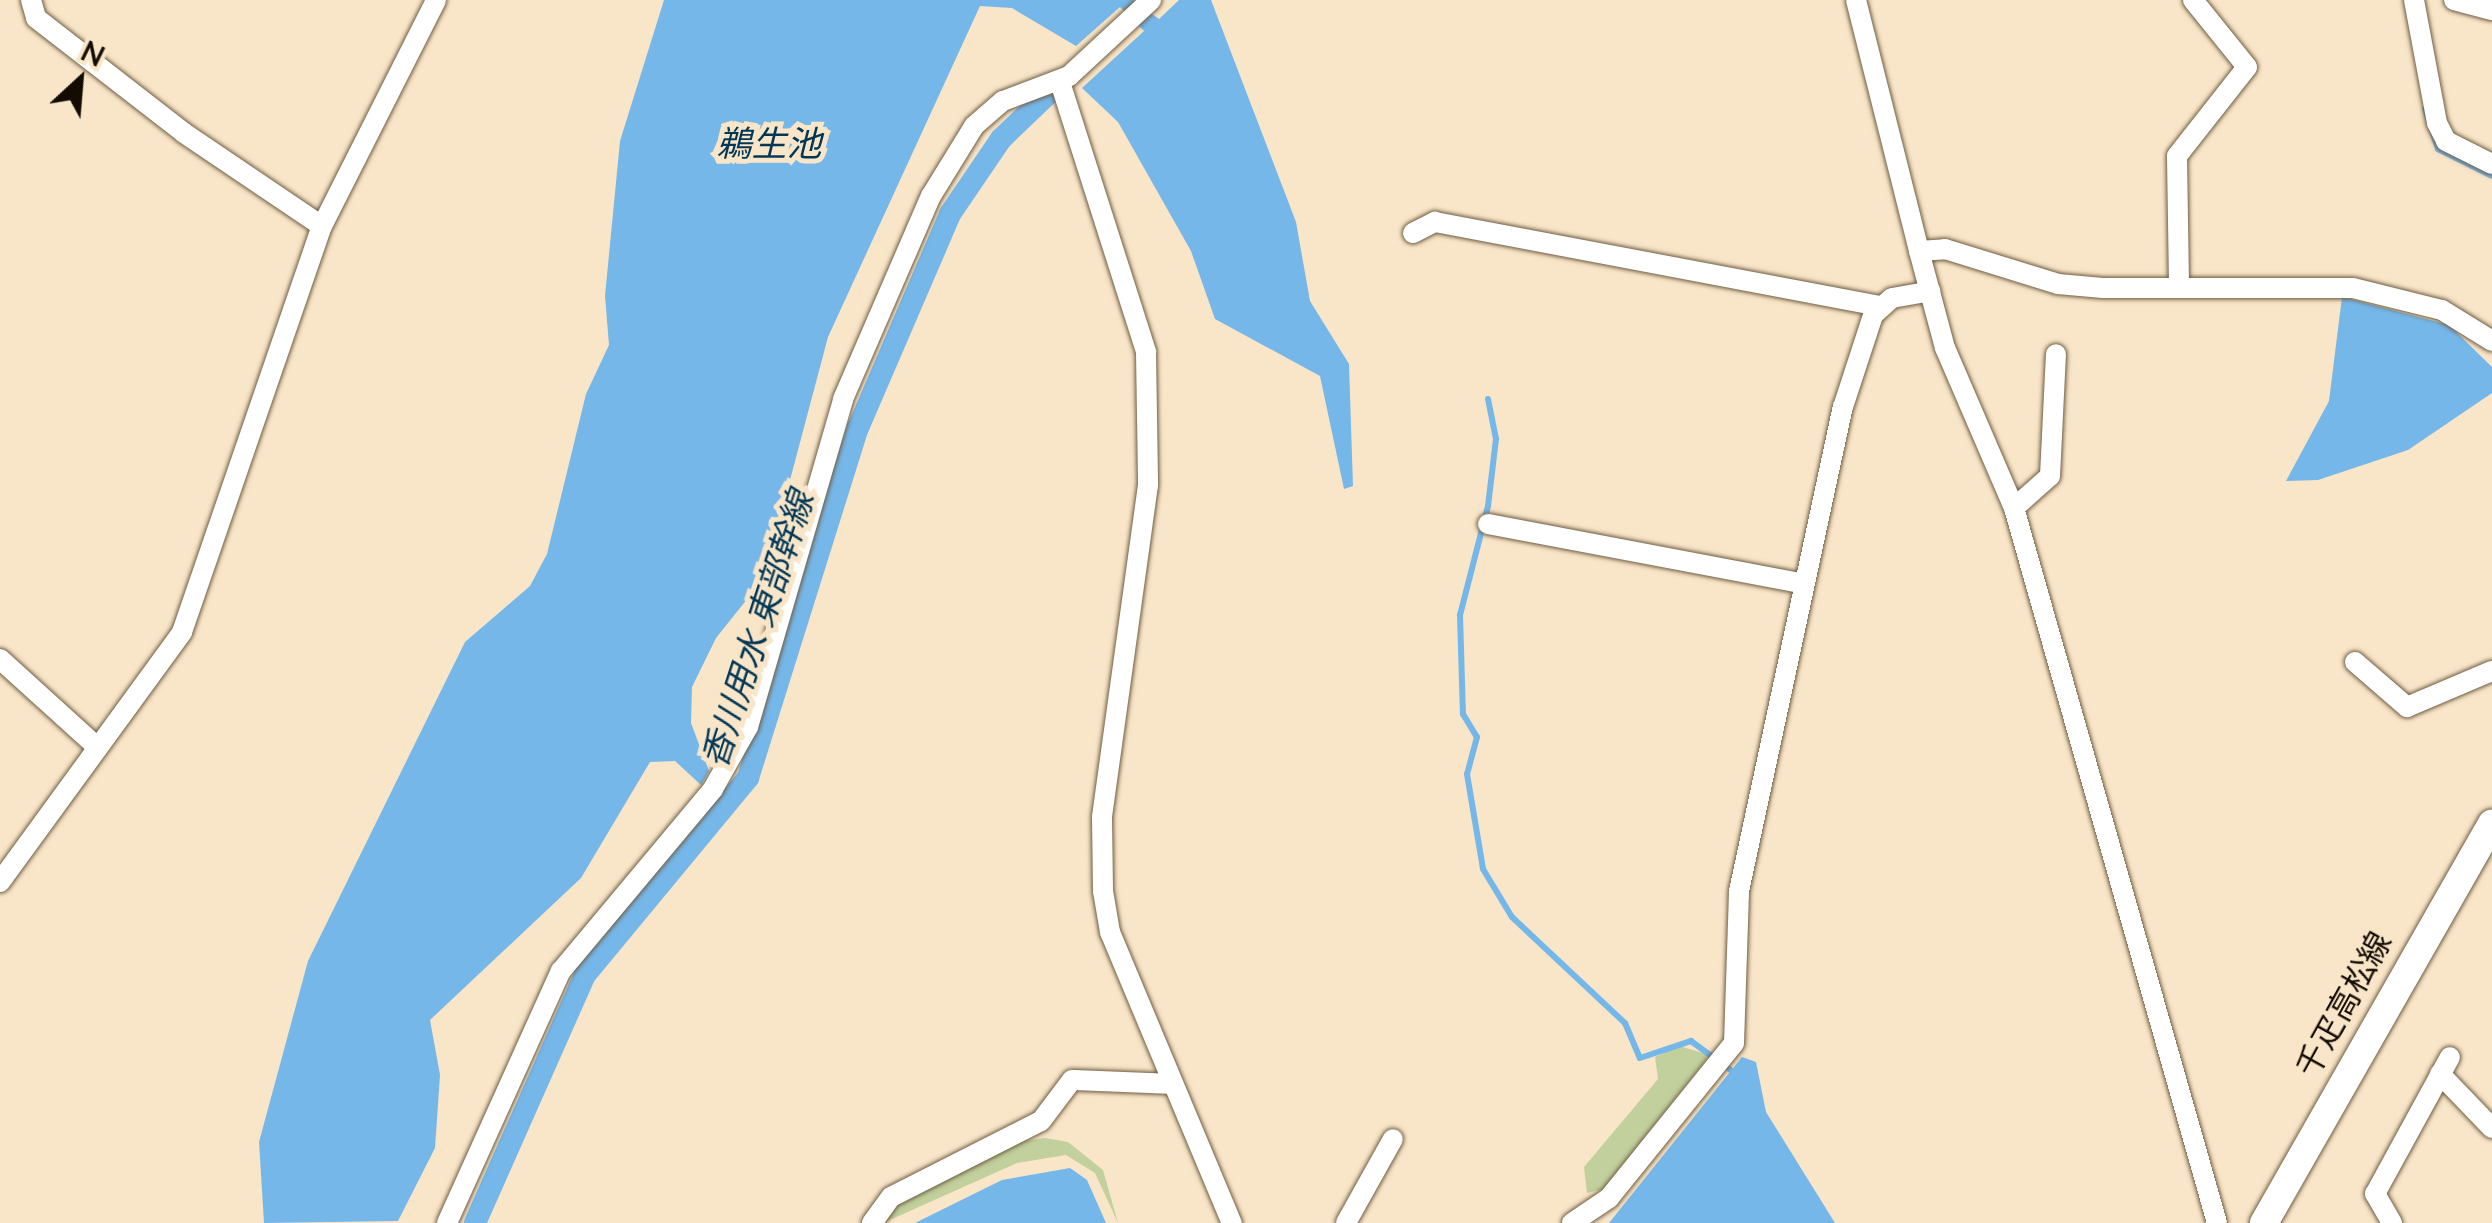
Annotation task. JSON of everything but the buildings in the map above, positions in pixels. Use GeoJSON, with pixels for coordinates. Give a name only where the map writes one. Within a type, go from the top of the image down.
{"type":"FeatureCollection","features":[{"type":"Feature","properties":{"kind":"main road","name":"千疋高松線"},"geometry":{"type":"LineString","coordinates":[[2264,1223],[2492,824]]}},
{"type":"Feature","properties":{"kind":"street"},"geometry":{"type":"LineString","coordinates":[[31,0],[36,18],[322,226]]}},
{"type":"Feature","properties":{"kind":"street"},"geometry":{"type":"LineString","coordinates":[[0,882],[182,632],[322,226],[436,0]]}},
{"type":"Feature","properties":{"kind":"street"},"geometry":{"type":"LineString","coordinates":[[447,1223],[561,971],[713,789],[748,727],[843,399],[932,196],[974,126],[1002,100],[1028,84],[1065,79],[1151,0]]}},
{"type":"Feature","properties":{"kind":"street"},"geometry":{"type":"LineString","coordinates":[[1856,0],[1930,291],[2014,508],[2217,1223]]}},
{"type":"Feature","properties":{"kind":"street"},"geometry":{"type":"LineString","coordinates":[[2179,284],[2177,156],[2247,67],[2193,0]]}},
{"type":"Feature","properties":{"kind":"street"},"geometry":{"type":"LineString","coordinates":[[2414,0],[2436,122],[2446,141],[2492,164]]}},
{"type":"Feature","properties":{"kind":"street"},"geometry":{"type":"LineString","coordinates":[[2454,0],[2492,10]]}},
{"type":"Feature","properties":{"kind":"street"},"geometry":{"type":"LineString","coordinates":[[1065,79],[1146,352],[1148,486],[1099,852],[1110,932],[1170,1084],[1232,1223]]}},
{"type":"Feature","properties":{"kind":"street"},"geometry":{"type":"LineString","coordinates":[[1413,233],[1435,222],[1880,306],[1930,291]]}},
{"type":"Feature","properties":{"kind":"street"},"geometry":{"type":"LineString","coordinates":[[1919,251],[1946,249],[2058,284],[2353,288],[2442,310],[2492,341]]}},
{"type":"Feature","properties":{"kind":"street"},"geometry":{"type":"LineString","coordinates":[[1572,1223],[1609,1198],[1734,1043],[1740,891],[1799,583],[1843,407],[1880,306]]}},
{"type":"Feature","properties":{"kind":"street"},"geometry":{"type":"LineString","coordinates":[[2014,508],[2050,476],[2056,354]]}},
{"type":"Feature","properties":{"kind":"street"},"geometry":{"type":"LineString","coordinates":[[1488,524],[1799,583]]}},
{"type":"Feature","properties":{"kind":"street"},"geometry":{"type":"LineString","coordinates":[[0,659],[98,748]]}},
{"type":"Feature","properties":{"kind":"street"},"geometry":{"type":"LineString","coordinates":[[2355,662],[2406,707],[2492,672]]}},
{"type":"Feature","properties":{"kind":"street"},"geometry":{"type":"LineString","coordinates":[[2392,1223],[2375,1194],[2445,1066],[2492,1128]]}},
{"type":"Feature","properties":{"kind":"street"},"geometry":{"type":"LineString","coordinates":[[872,1223],[892,1198],[1040,1121],[1072,1080],[1170,1084]]}},
{"type":"Feature","properties":{"kind":"street"},"geometry":{"type":"LineString","coordinates":[[1346,1223],[1393,1139]]}},
{"type":"Feature","properties":{"kind":"green space"},"geometry":{"type":"Polygon","coordinates":[[[1679,1046],[1710,1055],[1603,1189],[1587,1193],[1584,1167],[1658,1079],[1655,1057],[1679,1046]]]}},
{"type":"Feature","properties":{"kind":"green space"},"geometry":{"type":"Polygon","coordinates":[[[1045,1138],[1068,1142],[1103,1170],[1118,1223],[1095,1173],[1066,1155],[1017,1163],[883,1223],[894,1207],[1009,1143],[1045,1138]]]}},
{"type":"Feature","properties":{"kind":"water","name":"鵜生池"},"geometry":{"type":"Polygon","coordinates":[[[664,0],[1133,0],[1159,19],[1179,0],[1211,0],[1296,222],[1310,301],[1349,364],[1353,486],[1344,489],[1320,376],[1215,319],[1191,251],[1118,122],[1082,88],[1144,31],[1120,7],[1076,46],[1012,8],[980,6],[828,337],[764,578],[716,638],[692,687],[691,723],[709,771],[701,785],[675,761],[650,762],[581,878],[430,1020],[440,1075],[435,1148],[398,1221],[264,1223],[259,1142],[308,961],[465,642],[530,586],[547,554],[586,394],[609,345],[605,296],[620,141],[664,0]]]}},
{"type":"Feature","properties":{"kind":"water"},"geometry":{"type":"Polygon","coordinates":[[[2342,297],[2449,325],[2492,367],[2492,393],[2408,450],[2318,480],[2286,481],[2329,401],[2342,297]]]}},
{"type":"Feature","properties":{"kind":"water"},"geometry":{"type":"Polygon","coordinates":[[[1742,1057],[1756,1062],[1766,1112],[1835,1223],[1609,1223],[1742,1057]]]}},
{"type":"Feature","properties":{"kind":"water"},"geometry":{"type":"Polygon","coordinates":[[[1070,1168],[1087,1180],[1106,1223],[915,1223],[1002,1180],[1070,1168]]]}},
{"type":"Feature","properties":{"kind":"waterway","name":"香川用水 東部幹線"},"geometry":{"type":"LineString","coordinates":[[475,1223],[585,975],[748,778],[858,428],[950,214],[1001,139],[1048,94]]}},
{"type":"Feature","properties":{"kind":"waterway"},"geometry":{"type":"LineString","coordinates":[[2425,109],[2438,149],[2492,176]]}},
{"type":"Feature","properties":{"kind":"waterway"},"geometry":{"type":"LineString","coordinates":[[1488,399],[1496,439],[1488,506],[1460,615],[1463,714],[1477,737],[1467,774],[1483,869],[1512,917],[1625,1023],[1640,1058],[1691,1041],[1736,1074]]}}]}
